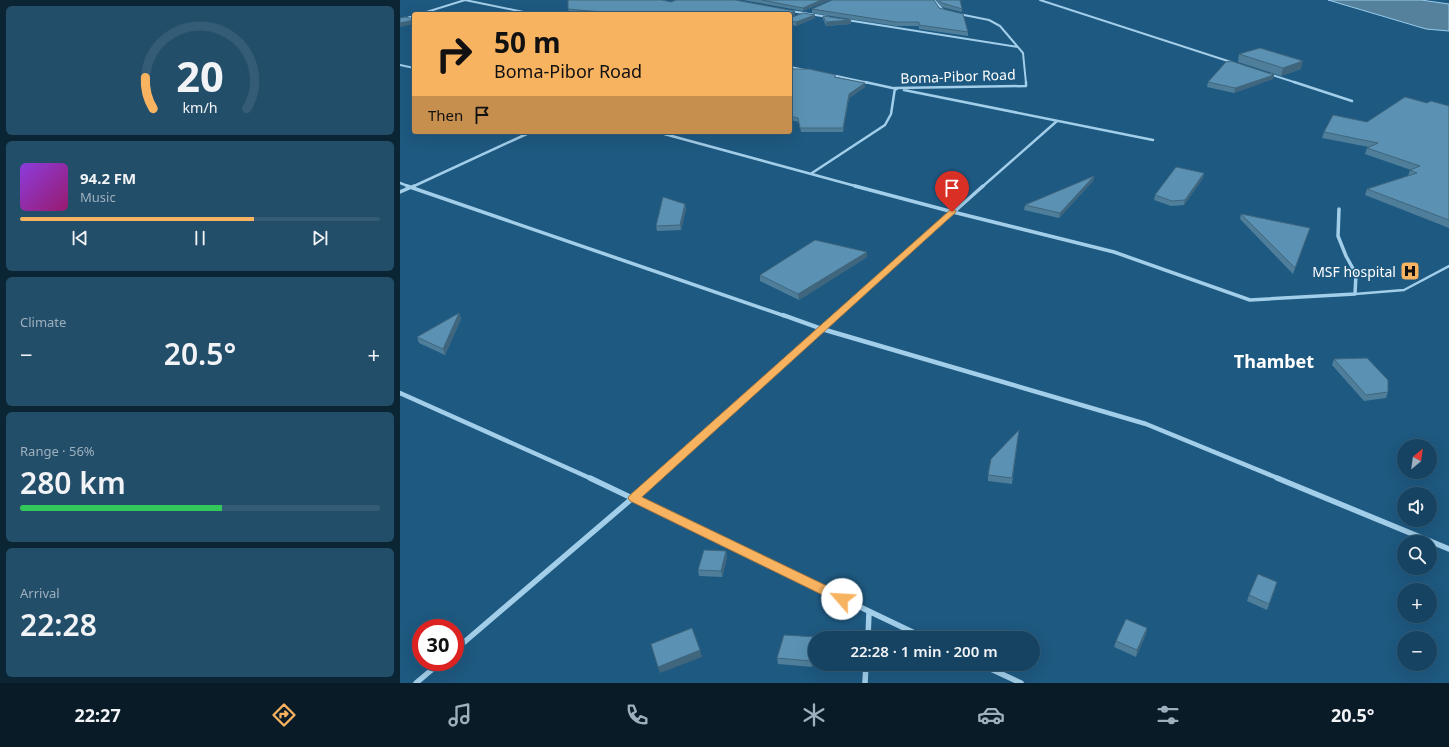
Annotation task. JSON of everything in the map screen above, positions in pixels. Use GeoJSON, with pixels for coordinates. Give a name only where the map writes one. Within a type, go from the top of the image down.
{"type":"FeatureCollection","features":[{"type":"Feature","properties":{"kind":"street"},"geometry":{"type":"LineString","coordinates":[[426,12],[465,0],[523,12]]}},
{"type":"Feature","properties":{"kind":"street"},"geometry":{"type":"LineString","coordinates":[[934,0],[940,9],[947,12]]}},
{"type":"Feature","properties":{"kind":"street"},"geometry":{"type":"LineString","coordinates":[[1040,0],[1238,64]]}},
{"type":"Feature","properties":{"kind":"street"},"geometry":{"type":"LineString","coordinates":[[790,11],[835,18]]}},
{"type":"Feature","properties":{"kind":"street"},"geometry":{"type":"LineString","coordinates":[[797,17],[810,11]]}},
{"type":"Feature","properties":{"kind":"street","name":"Boma-Pibor Road"},"geometry":{"type":"LineString","coordinates":[[812,173],[885,125],[891,114],[895,88],[1026,86],[1023,53],[1000,26],[989,20],[954,13]]}},
{"type":"Feature","properties":{"kind":"street"},"geometry":{"type":"LineString","coordinates":[[400,20],[412,17]]}},
{"type":"Feature","properties":{"kind":"street"},"geometry":{"type":"LineString","coordinates":[[843,19],[1018,47]]}},
{"type":"Feature","properties":{"kind":"street"},"geometry":{"type":"LineString","coordinates":[[400,65],[412,68]]}},
{"type":"Feature","properties":{"kind":"street"},"geometry":{"type":"LineString","coordinates":[[792,67],[812,71]]}},
{"type":"Feature","properties":{"kind":"street"},"geometry":{"type":"LineString","coordinates":[[828,74],[1153,140]]}},
{"type":"Feature","properties":{"kind":"street"},"geometry":{"type":"LineString","coordinates":[[1269,74],[1352,101]]}},
{"type":"Feature","properties":{"kind":"street"},"geometry":{"type":"LineString","coordinates":[[464,642],[634,498],[952,212],[1057,121]]}},
{"type":"Feature","properties":{"kind":"street"},"geometry":{"type":"LineString","coordinates":[[400,192],[526,134]]}},
{"type":"Feature","properties":{"kind":"street"},"geometry":{"type":"LineString","coordinates":[[665,134],[952,212],[1114,252],[1250,300],[1355,294],[1356,274],[1346,256],[1338,236],[1340,209]]}},
{"type":"Feature","properties":{"kind":"street"},"geometry":{"type":"LineString","coordinates":[[400,183],[822,329],[1146,424],[1449,549]]}},
{"type":"Feature","properties":{"kind":"street"},"geometry":{"type":"LineString","coordinates":[[400,393],[634,498],[910,631]]}},
{"type":"Feature","properties":{"kind":"street"},"geometry":{"type":"LineString","coordinates":[[868,631],[869,612]]}},
{"type":"Feature","properties":{"kind":"street"},"geometry":{"type":"LineString","coordinates":[[416,683],[430,671]]}},
{"type":"Feature","properties":{"kind":"street"},"geometry":{"type":"LineString","coordinates":[[865,683],[866,671]]}},
{"type":"Feature","properties":{"kind":"street"},"geometry":{"type":"LineString","coordinates":[[995,671],[1021,683]]}},
{"type":"Feature","properties":{"kind":"lane"},"geometry":{"type":"LineString","coordinates":[[1355,294],[1404,290],[1449,266]]}},
{"type":"Feature","properties":{"kind":"water"},"geometry":{"type":"Polygon","coordinates":[[[1328,0],[1421,0],[1449,4],[1449,31],[1426,29],[1328,0]]]}},
{"type":"Feature","properties":{"kind":"building"},"geometry":{"type":"Polygon","coordinates":[[[568,0],[662,0],[671,2],[676,0],[735,0],[795,11],[792,12],[602,12],[568,9],[568,0]]]}},
{"type":"Feature","properties":{"kind":"building"},"geometry":{"type":"Polygon","coordinates":[[[762,0],[821,0],[803,8],[762,0]]]}},
{"type":"Feature","properties":{"kind":"building"},"geometry":{"type":"Polygon","coordinates":[[[832,0],[934,0],[939,8],[963,14],[968,32],[919,25],[919,22],[896,22],[812,9],[832,0]]]}},
{"type":"Feature","properties":{"kind":"building"},"geometry":{"type":"Polygon","coordinates":[[[939,0],[960,0],[962,9],[942,3],[939,0]]]}},
{"type":"Feature","properties":{"kind":"building"},"geometry":{"type":"Polygon","coordinates":[[[803,13],[815,15],[796,22],[792,21],[792,17],[803,13]]]}},
{"type":"Feature","properties":{"kind":"building"},"geometry":{"type":"Polygon","coordinates":[[[823,16],[851,20],[826,22],[823,16]]]}},
{"type":"Feature","properties":{"kind":"building"},"geometry":{"type":"Polygon","coordinates":[[[405,17],[412,19],[412,20],[400,23],[400,18],[405,17]]]}},
{"type":"Feature","properties":{"kind":"building"},"geometry":{"type":"Polygon","coordinates":[[[1260,48],[1303,61],[1283,68],[1239,54],[1260,48]]]}},
{"type":"Feature","properties":{"kind":"building"},"geometry":{"type":"Polygon","coordinates":[[[1231,61],[1274,75],[1235,88],[1208,82],[1226,62],[1231,61]]]}},
{"type":"Feature","properties":{"kind":"building"},"geometry":{"type":"Polygon","coordinates":[[[792,69],[809,69],[836,75],[834,77],[865,83],[849,94],[843,128],[800,128],[798,118],[792,116],[792,69]]]}},
{"type":"Feature","properties":{"kind":"building"},"geometry":{"type":"Polygon","coordinates":[[[1405,97],[1427,103],[1431,101],[1449,106],[1449,220],[1367,189],[1417,173],[1410,170],[1420,166],[1367,148],[1378,143],[1324,132],[1333,115],[1367,122],[1405,97]]]}},
{"type":"Feature","properties":{"kind":"building"},"geometry":{"type":"Polygon","coordinates":[[[1176,167],[1204,173],[1185,200],[1172,201],[1155,195],[1176,167]]]}},
{"type":"Feature","properties":{"kind":"building"},"geometry":{"type":"Polygon","coordinates":[[[1094,176],[1060,213],[1025,205],[1094,176]]]}},
{"type":"Feature","properties":{"kind":"building"},"geometry":{"type":"Polygon","coordinates":[[[663,197],[685,204],[680,225],[656,226],[663,197]]]}},
{"type":"Feature","properties":{"kind":"building"},"geometry":{"type":"Polygon","coordinates":[[[1241,214],[1310,228],[1295,268],[1241,214]]]}},
{"type":"Feature","properties":{"kind":"building"},"geometry":{"type":"Polygon","coordinates":[[[815,240],[867,252],[798,294],[760,275],[815,240]]]}},
{"type":"Feature","properties":{"kind":"building"},"geometry":{"type":"Polygon","coordinates":[[[459,313],[443,349],[417,337],[459,313]]]}},
{"type":"Feature","properties":{"kind":"building"},"geometry":{"type":"Polygon","coordinates":[[[1367,358],[1388,380],[1388,392],[1366,395],[1334,359],[1367,358]]]}},
{"type":"Feature","properties":{"kind":"building"},"geometry":{"type":"Polygon","coordinates":[[[1019,430],[1012,478],[988,475],[991,459],[1019,430]]]}},
{"type":"Feature","properties":{"kind":"building"},"geometry":{"type":"Polygon","coordinates":[[[704,550],[726,551],[721,571],[698,570],[704,550]]]}},
{"type":"Feature","properties":{"kind":"building"},"geometry":{"type":"Polygon","coordinates":[[[1258,574],[1277,582],[1269,604],[1249,595],[1258,574]]]}},
{"type":"Feature","properties":{"kind":"building"},"geometry":{"type":"Polygon","coordinates":[[[1126,619],[1147,628],[1137,650],[1116,641],[1126,619]]]}},
{"type":"Feature","properties":{"kind":"building"},"geometry":{"type":"Polygon","coordinates":[[[692,628],[700,650],[658,667],[651,644],[692,628]]]}},
{"type":"Feature","properties":{"kind":"building"},"geometry":{"type":"Polygon","coordinates":[[[784,635],[808,636],[808,661],[777,658],[784,635]]]}},
{"type":"Feature","properties":{"kind":"place","name":"MSF hospital"},"geometry":{"type":"Point","coordinates":[1410,271]}},
{"type":"Feature","properties":{"kind":"district","name":"Thambet"},"geometry":{"type":"Point","coordinates":[1274,361]}},
{"type":"Feature","properties":{"kind":"route"},"geometry":{"type":"LineString","coordinates":[[842,599],[634,498],[952,212]]}}]}
